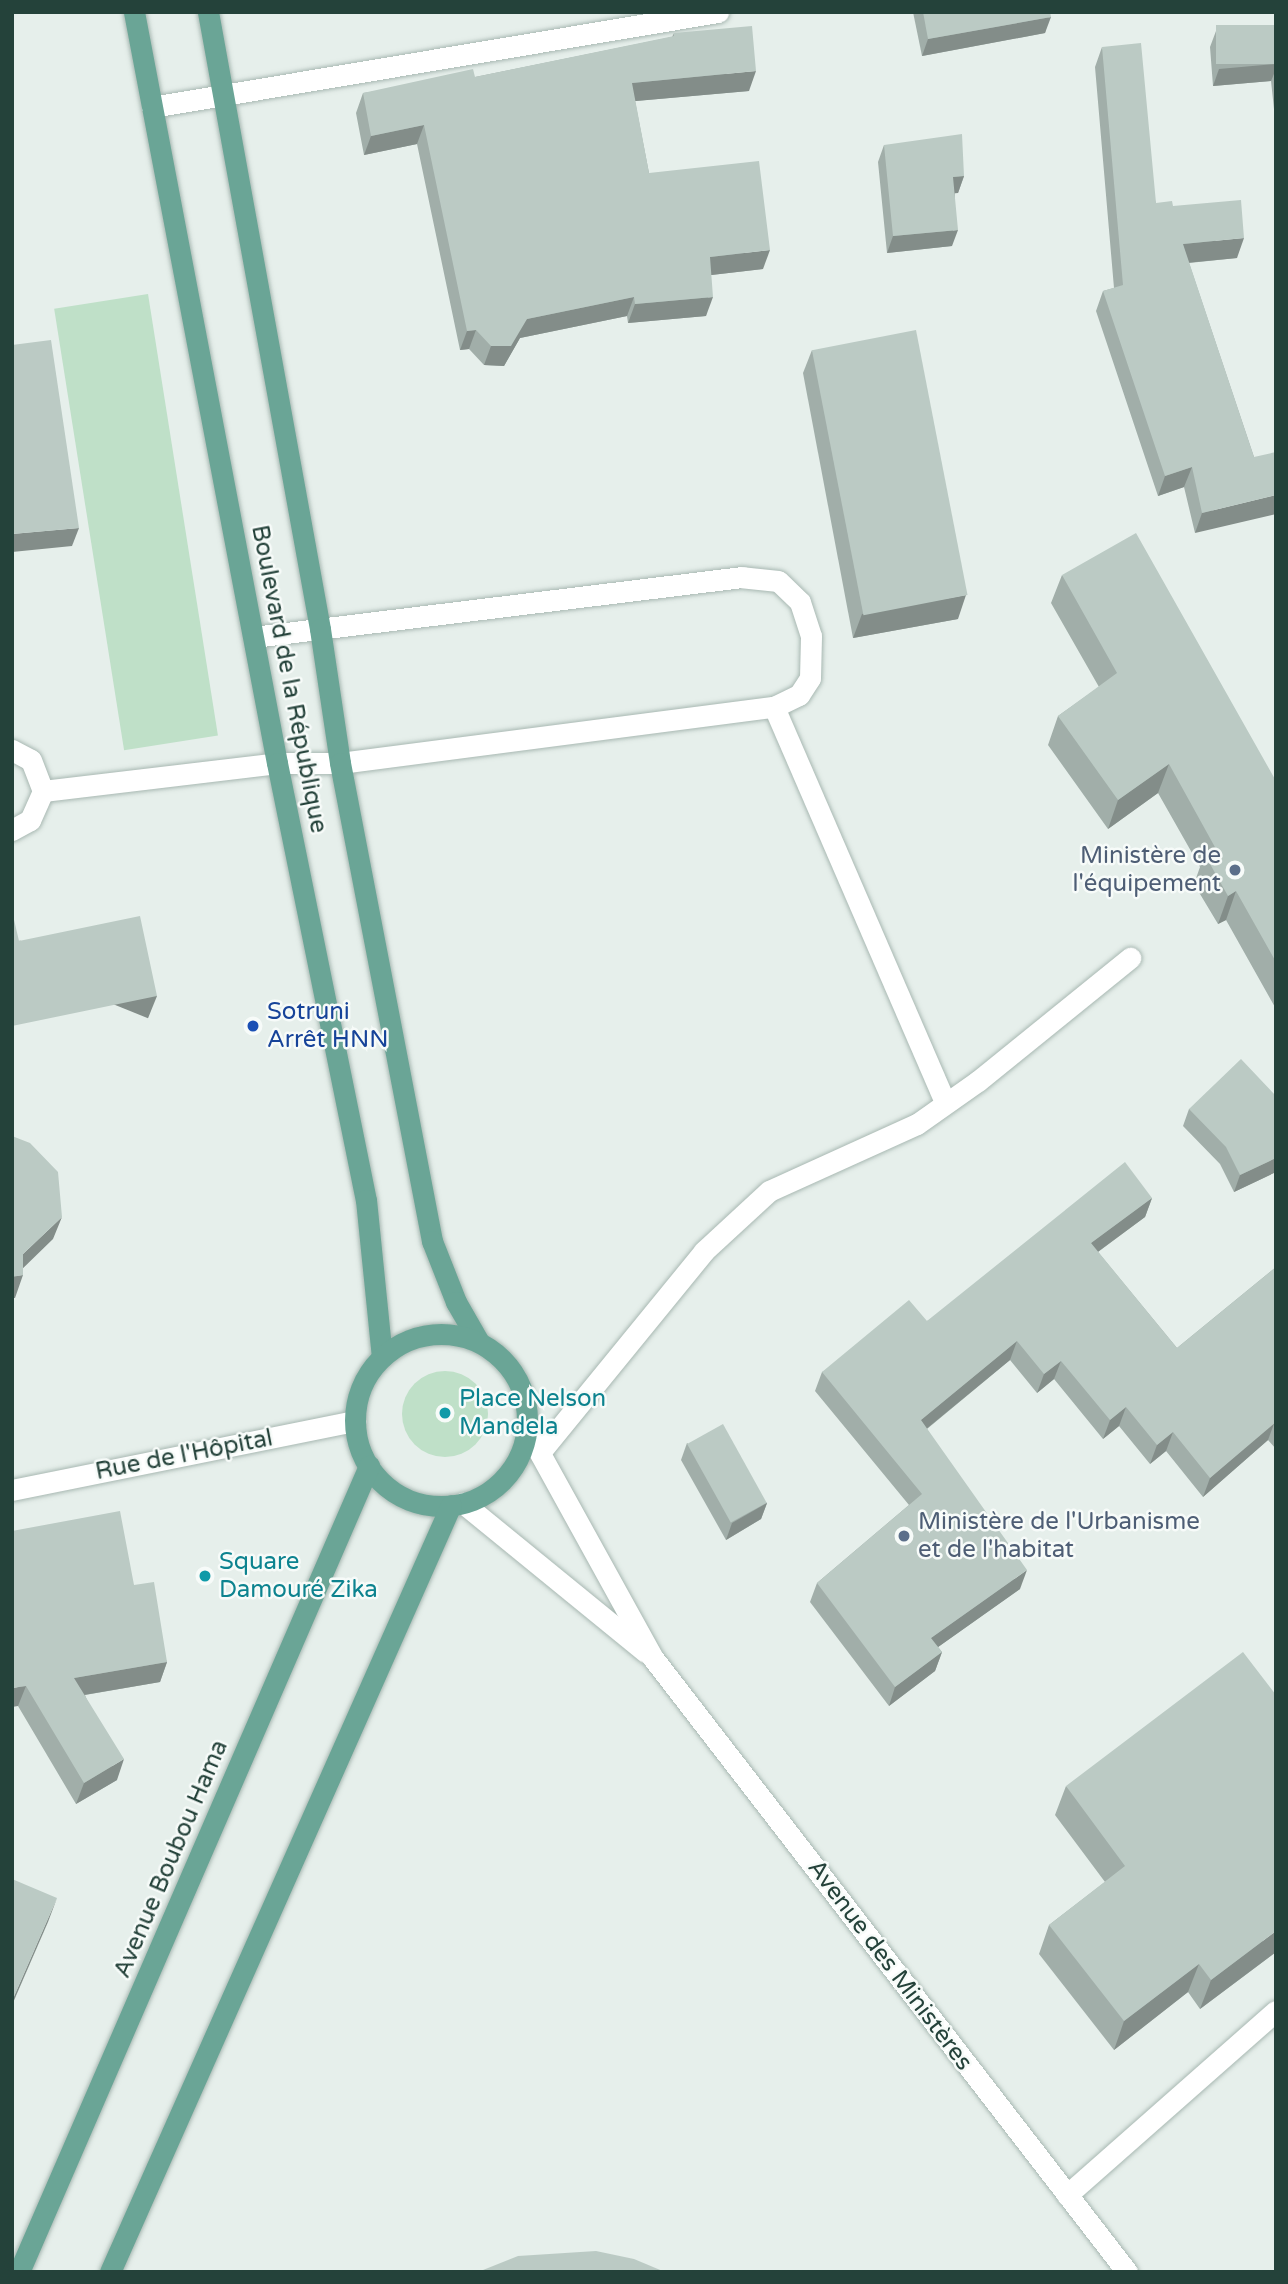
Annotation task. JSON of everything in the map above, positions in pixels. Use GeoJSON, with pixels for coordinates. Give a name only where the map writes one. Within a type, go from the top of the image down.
{"type":"FeatureCollection","features":[{"type":"Feature","properties":{"kind":"main road","name":"Boulevard de la République"},"geometry":{"type":"LineString","coordinates":[[134,12],[276,763],[366,1200],[382,1357]]}},
{"type":"Feature","properties":{"kind":"main road","name":"Boulevard de la République"},"geometry":{"type":"LineString","coordinates":[[208,12],[320,629],[340,763],[432,1241],[456,1302],[480,1342]]}},
{"type":"Feature","properties":{"kind":"main road"},"geometry":{"type":"LineString","coordinates":[[460,1335],[480,1342],[501,1357],[517,1379],[526,1404],[527,1430],[520,1455],[506,1477],[486,1493],[457,1504],[404,1497],[384,1484],[369,1466],[355,1420],[367,1375],[382,1357],[418,1336],[460,1335]]}},
{"type":"Feature","properties":{"kind":"main road","name":"Avenue Boubou Hama"},"geometry":{"type":"LineString","coordinates":[[19,2272],[369,1466]]}},
{"type":"Feature","properties":{"kind":"main road"},"geometry":{"type":"LineString","coordinates":[[110,2272],[457,1504]]}},
{"type":"Feature","properties":{"kind":"street"},"geometry":{"type":"LineString","coordinates":[[152,107],[718,12]]}},
{"type":"Feature","properties":{"kind":"street"},"geometry":{"type":"LineString","coordinates":[[43,791],[276,763],[340,763],[774,707],[799,695],[810,678],[811,636],[800,602],[778,581],[742,577],[254,636]]}},
{"type":"Feature","properties":{"kind":"street"},"geometry":{"type":"LineString","coordinates":[[774,707],[945,1103]]}},
{"type":"Feature","properties":{"kind":"street"},"geometry":{"type":"LineString","coordinates":[[12,750],[38,770],[43,791],[30,820],[12,830]]}},
{"type":"Feature","properties":{"kind":"street"},"geometry":{"type":"LineString","coordinates":[[541,1451],[704,1251],[769,1191],[917,1124],[1130,958]]}},
{"type":"Feature","properties":{"kind":"street","name":"Rue de l'Hôpital"},"geometry":{"type":"LineString","coordinates":[[12,1490],[355,1420]]}},
{"type":"Feature","properties":{"kind":"street","name":"Avenue des Ministères"},"geometry":{"type":"LineString","coordinates":[[527,1430],[653,1658],[1127,2272]]}},
{"type":"Feature","properties":{"kind":"street","name":"Avenue des Ministères"},"geometry":{"type":"LineString","coordinates":[[457,1504],[653,1658]]}},
{"type":"Feature","properties":{"kind":"street"},"geometry":{"type":"LineString","coordinates":[[1067,2196],[1276,2011]]}},
{"type":"Feature","properties":{"kind":"green space"},"geometry":{"type":"Polygon","coordinates":[[[148,294],[218,735],[124,750],[54,309],[148,294]]]}},
{"type":"Feature","properties":{"kind":"green space","name":"Place Nelson Mandela"},"geometry":{"type":"Polygon","coordinates":[[[445,1371],[461,1375],[475,1384],[484,1398],[488,1414],[484,1430],[475,1444],[461,1453],[445,1457],[429,1453],[415,1444],[406,1430],[402,1414],[406,1398],[415,1384],[429,1375],[445,1371]]]}},
{"type":"Feature","properties":{"kind":"building"},"geometry":{"type":"Polygon","coordinates":[[[923,12],[1050,12],[1051,17],[928,39],[923,12]]]}},
{"type":"Feature","properties":{"kind":"building"},"geometry":{"type":"Polygon","coordinates":[[[1216,25],[1276,25],[1276,64],[1216,64],[1216,25]]]}},
{"type":"Feature","properties":{"kind":"building"},"geometry":{"type":"Polygon","coordinates":[[[752,26],[756,71],[632,83],[649,173],[759,161],[770,250],[710,257],[713,297],[635,304],[634,297],[527,319],[511,346],[491,346],[476,330],[467,331],[424,125],[371,136],[363,93],[473,69],[475,77],[674,36],[674,33],[752,26]]]}},
{"type":"Feature","properties":{"kind":"building"},"geometry":{"type":"Polygon","coordinates":[[[1141,43],[1156,203],[1172,201],[1173,206],[1241,200],[1244,238],[1183,244],[1254,457],[1276,452],[1276,495],[1202,513],[1192,467],[1165,476],[1103,291],[1123,285],[1102,47],[1141,43]]]}},
{"type":"Feature","properties":{"kind":"building"},"geometry":{"type":"Polygon","coordinates":[[[962,134],[964,176],[953,177],[958,230],[893,236],[884,145],[962,134]]]}},
{"type":"Feature","properties":{"kind":"building"},"geometry":{"type":"Polygon","coordinates":[[[916,330],[968,595],[863,615],[812,350],[916,330]]]}},
{"type":"Feature","properties":{"kind":"building"},"geometry":{"type":"Polygon","coordinates":[[[51,340],[79,528],[12,534],[12,345],[51,340]]]}},
{"type":"Feature","properties":{"kind":"building"},"geometry":{"type":"Polygon","coordinates":[[[1136,533],[1276,781],[1276,962],[1236,891],[1228,896],[1205,855],[1216,849],[1169,764],[1118,800],[1058,716],[1117,673],[1062,575],[1136,533]]]}},
{"type":"Feature","properties":{"kind":"building"},"geometry":{"type":"Polygon","coordinates":[[[12,911],[19,941],[140,916],[157,996],[12,1026],[12,911]]]}},
{"type":"Feature","properties":{"kind":"building"},"geometry":{"type":"Polygon","coordinates":[[[1241,1059],[1276,1096],[1276,1158],[1240,1175],[1226,1147],[1189,1109],[1241,1059]]]}},
{"type":"Feature","properties":{"kind":"building"},"geometry":{"type":"Polygon","coordinates":[[[12,1136],[30,1143],[58,1172],[62,1217],[23,1254],[23,1275],[12,1277],[12,1136]]]}},
{"type":"Feature","properties":{"kind":"building"},"geometry":{"type":"Polygon","coordinates":[[[1125,1162],[1152,1198],[1091,1243],[1177,1348],[1276,1267],[1276,1422],[1210,1478],[1173,1432],[1157,1445],[1126,1407],[1110,1420],[1061,1361],[1044,1374],[1017,1341],[921,1420],[1027,1570],[931,1638],[942,1652],[895,1687],[817,1583],[922,1494],[822,1372],[909,1300],[927,1321],[1125,1162]]]}},
{"type":"Feature","properties":{"kind":"building"},"geometry":{"type":"Polygon","coordinates":[[[723,1424],[767,1503],[731,1523],[687,1444],[723,1424]]]}},
{"type":"Feature","properties":{"kind":"building"},"geometry":{"type":"Polygon","coordinates":[[[120,1511],[134,1585],[154,1582],[167,1662],[74,1678],[124,1759],[84,1783],[26,1686],[12,1688],[12,1531],[120,1511]]]}},
{"type":"Feature","properties":{"kind":"building"},"geometry":{"type":"Polygon","coordinates":[[[1243,1652],[1276,1695],[1276,1931],[1211,1980],[1199,1964],[1124,2021],[1049,1925],[1125,1866],[1066,1786],[1243,1652]]]}},
{"type":"Feature","properties":{"kind":"building"},"geometry":{"type":"Polygon","coordinates":[[[12,1879],[57,1898],[12,2001],[12,1879]]]}},
{"type":"Feature","properties":{"kind":"building"},"geometry":{"type":"Polygon","coordinates":[[[596,2251],[634,2259],[665,2272],[478,2272],[518,2256],[596,2251]]]}},
{"type":"Feature","properties":{"kind":"place","name":"Ministère de l'équipement"},"geometry":{"type":"Point","coordinates":[1235,870]}},
{"type":"Feature","properties":{"kind":"place","name":"Sotruni Arrêt HNN"},"geometry":{"type":"Point","coordinates":[253,1026]}},
{"type":"Feature","properties":{"kind":"place","name":"Place Nelson Mandela"},"geometry":{"type":"Point","coordinates":[445,1413]}},
{"type":"Feature","properties":{"kind":"place","name":"Ministère de l'Urbanisme et de l'habitat"},"geometry":{"type":"Point","coordinates":[904,1536]}},
{"type":"Feature","properties":{"kind":"place","name":"Square Damouré Zika"},"geometry":{"type":"Point","coordinates":[205,1576]}}]}
